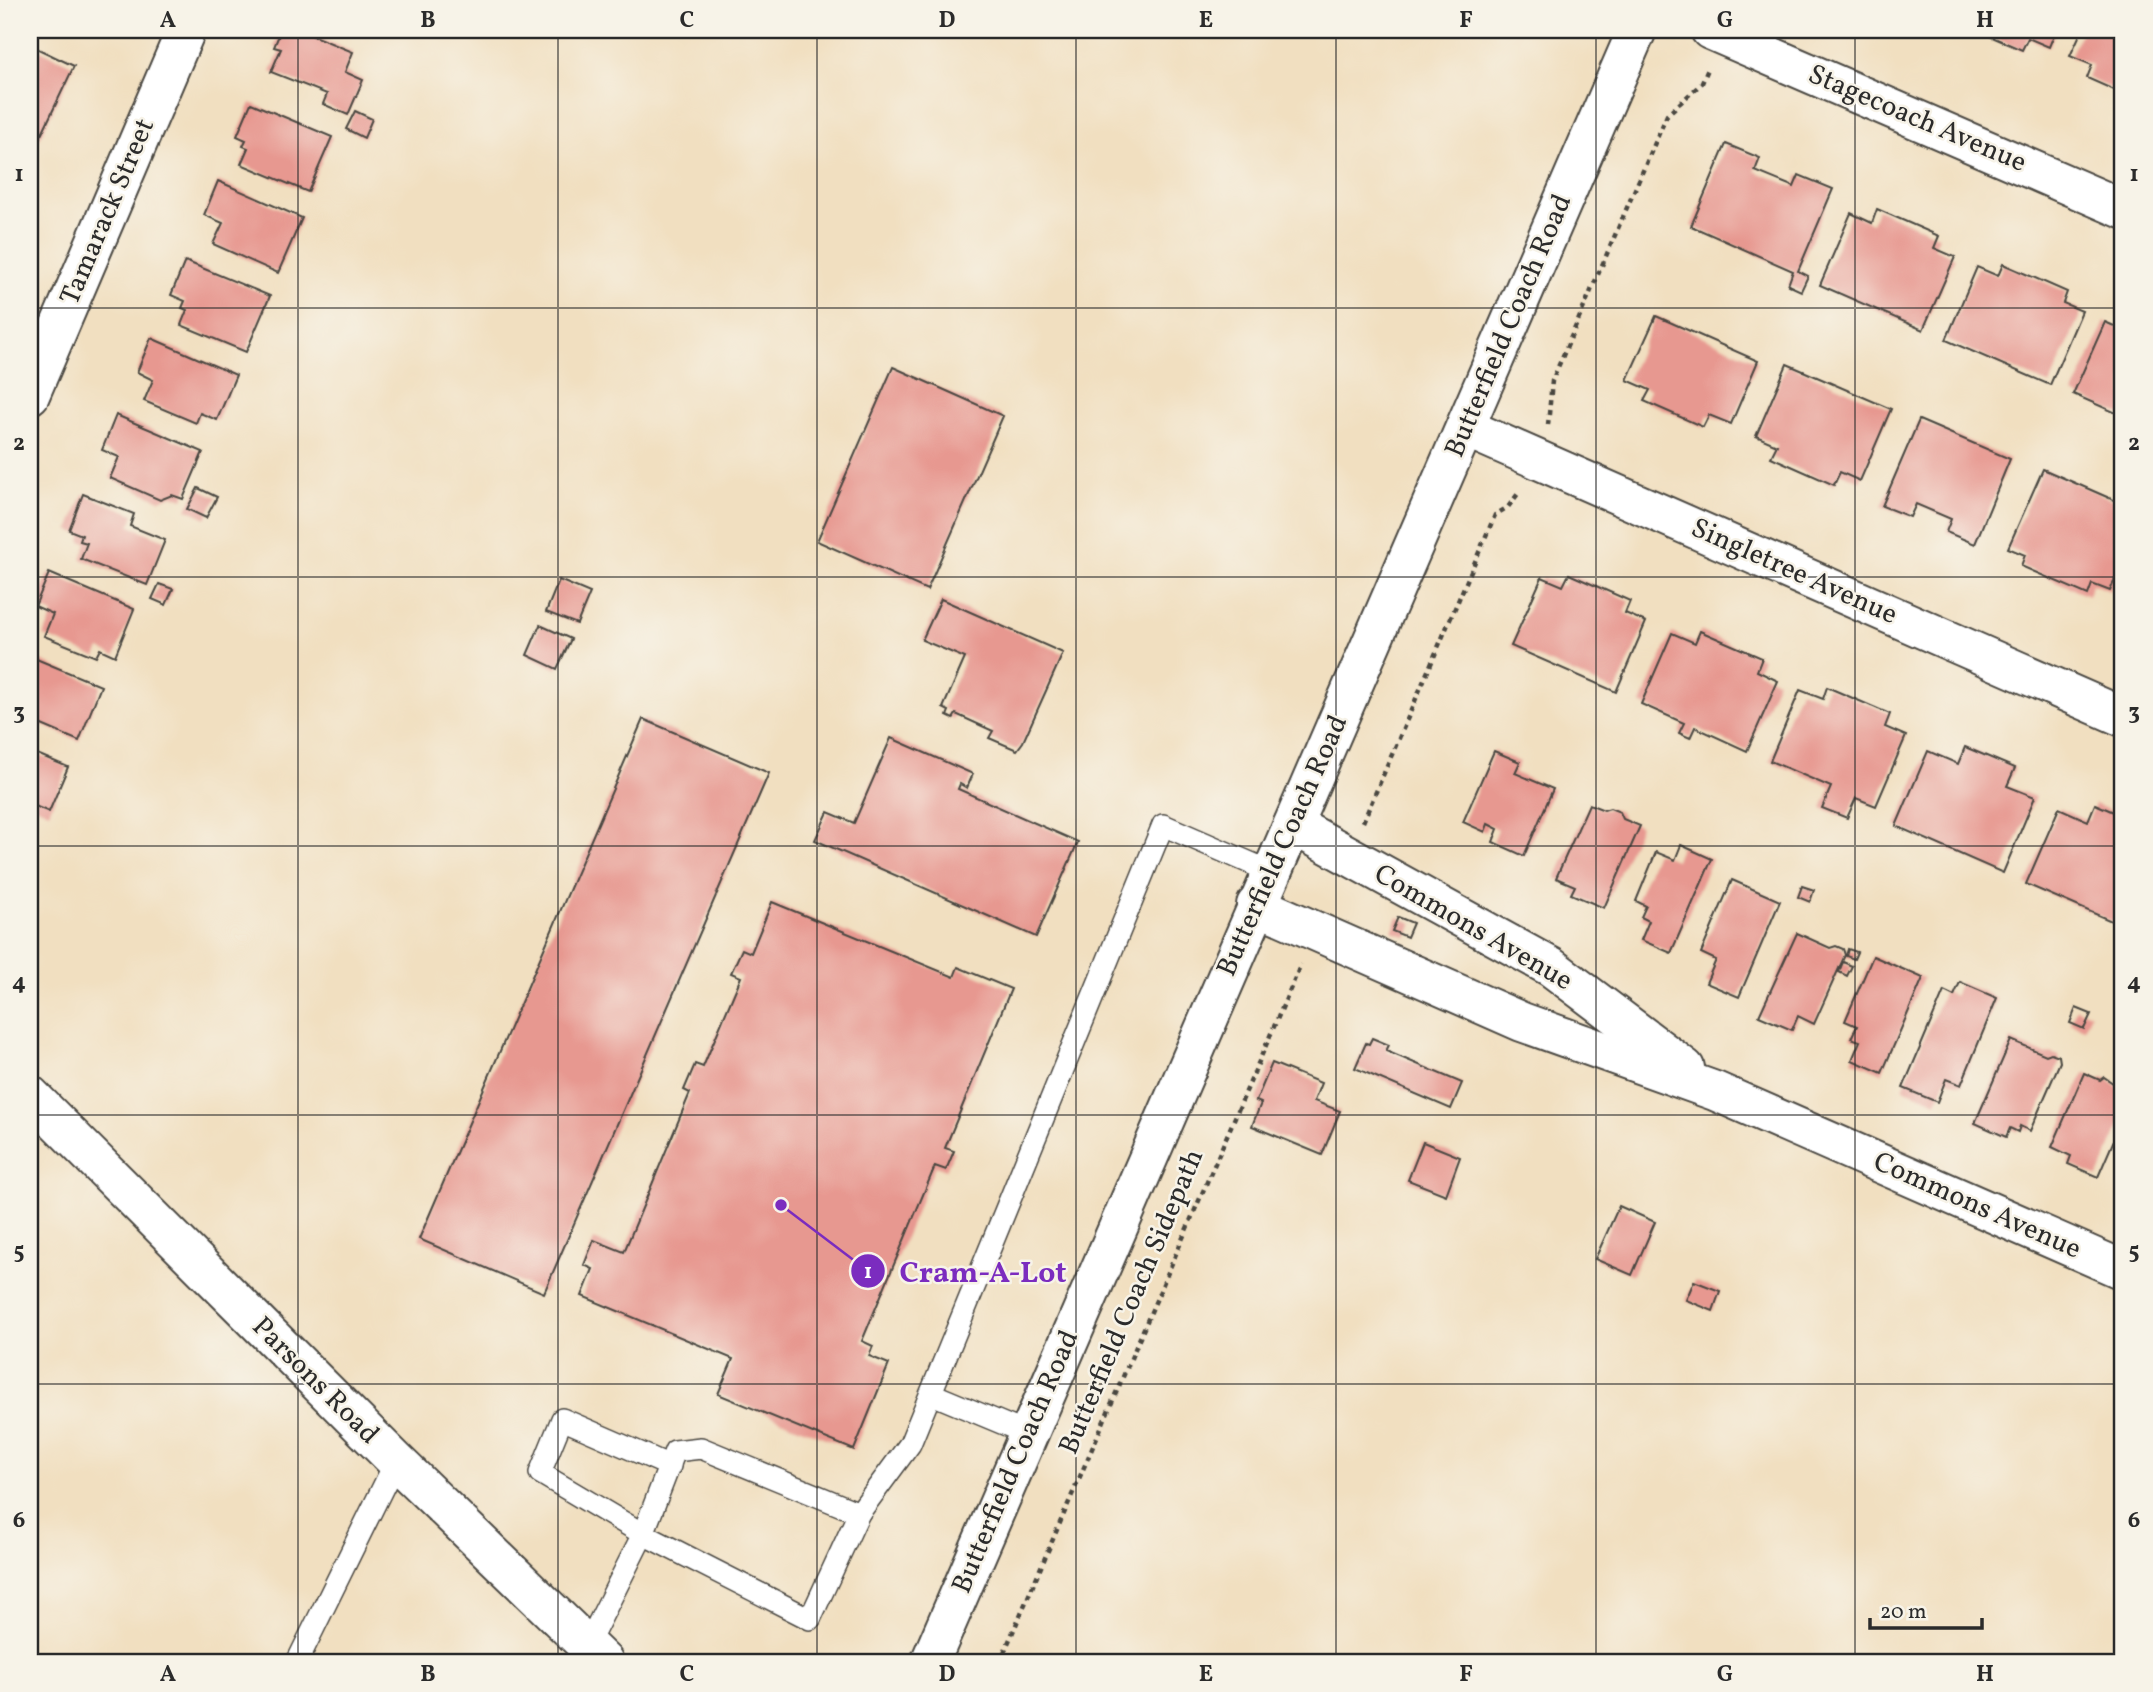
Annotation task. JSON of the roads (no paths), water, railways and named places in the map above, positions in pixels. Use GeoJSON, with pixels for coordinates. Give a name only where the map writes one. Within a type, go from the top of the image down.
{"type":"FeatureCollection","features":[{"type":"Feature","properties":{"kind":"street","name":"Tamarack Street"},"geometry":{"type":"LineString","coordinates":[[30,395],[186,30]]}},
{"type":"Feature","properties":{"kind":"street","name":"Butterfield Coach Road"},"geometry":{"type":"LineString","coordinates":[[930,1662],[1637,30]]}},
{"type":"Feature","properties":{"kind":"street","name":"Stagecoach Avenue"},"geometry":{"type":"LineString","coordinates":[[1710,30],[2123,209]]}},
{"type":"Feature","properties":{"kind":"street","name":"Singletree Avenue"},"geometry":{"type":"LineString","coordinates":[[1466,428],[2123,717]]}},
{"type":"Feature","properties":{"kind":"street","name":"Commons Avenue"},"geometry":{"type":"LineString","coordinates":[[1293,824],[1551,967],[1715,1091]]}},
{"type":"Feature","properties":{"kind":"street","name":"Commons Avenue"},"geometry":{"type":"LineString","coordinates":[[1263,889],[1522,1022],[1715,1091],[2123,1270]]}},
{"type":"Feature","properties":{"kind":"street","name":"Parsons Road"},"geometry":{"type":"LineString","coordinates":[[30,1095],[396,1461],[595,1654]]}},
{"type":"Feature","properties":{"kind":"lane"},"geometry":{"type":"LineString","coordinates":[[670,1466],[562,1419],[540,1473],[643,1534],[810,1619],[859,1513],[910,1444],[1163,825],[1263,889]]}},
{"type":"Feature","properties":{"kind":"lane"},"geometry":{"type":"LineString","coordinates":[[932,1394],[1028,1434]]}},
{"type":"Feature","properties":{"kind":"lane"},"geometry":{"type":"LineString","coordinates":[[595,1654],[675,1451],[701,1448],[859,1513]]}},
{"type":"Feature","properties":{"kind":"lane"},"geometry":{"type":"LineString","coordinates":[[298,1662],[396,1461]]}},
{"type":"Feature","properties":{"kind":"place","name":"Cram-A-Lot"},"geometry":{"type":"Point","coordinates":[781,1205]}}]}
